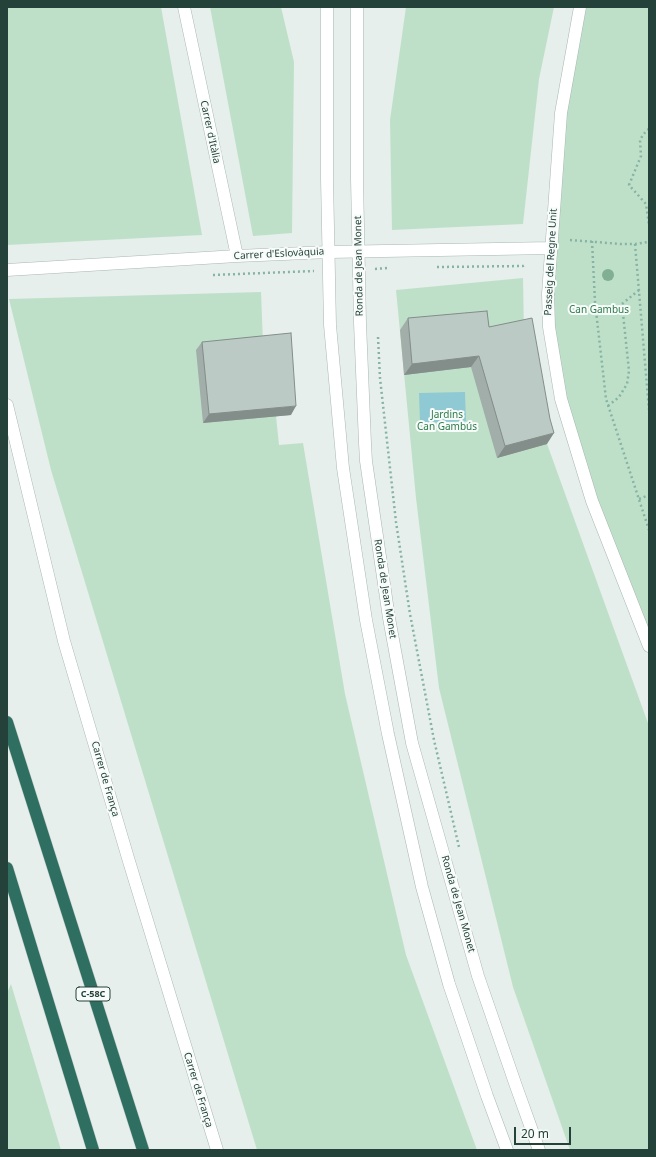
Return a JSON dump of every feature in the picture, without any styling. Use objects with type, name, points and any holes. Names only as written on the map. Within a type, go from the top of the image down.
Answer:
[{"type":"highway","name":"C-58C","points":[[7,722],[143,1150]]},
{"type":"highway","points":[[7,868],[93,1150]]},
{"type":"street","name":"Carrer d'Itàlia","points":[[184,7],[237,256]]},
{"type":"street","points":[[327,7],[327,180],[330,325],[343,468],[366,620],[384,713],[424,895],[449,984],[507,1150]]},
{"type":"street","name":"Ronda de Jean Monet","points":[[357,7],[357,179],[360,324],[366,461],[389,618],[412,743],[478,976],[539,1150]]},
{"type":"street","name":"Passeig del Regne Unit","points":[[580,7],[560,113],[548,294],[548,327],[561,399],[592,501],[649,646]]},
{"type":"street","name":"Carrer d'Eslovàquia","points":[[7,270],[329,252],[551,248]]},
{"type":"street","name":"Carrer de França","points":[[7,405],[64,641],[217,1150]]},
{"type":"path","points":[[649,130],[647,130],[640,140],[641,156],[629,185],[646,204],[649,225]]},
{"type":"path","points":[[570,240],[621,244],[649,242]]},
{"type":"path","points":[[592,241],[595,302],[606,399],[649,530]]},
{"type":"path","points":[[635,244],[649,410]]},
{"type":"path","points":[[374,251],[375,275]]},
{"type":"path","points":[[608,406],[619,397],[627,384],[628,371],[622,304],[639,290]]},
{"type":"path","points":[[378,332],[380,378],[396,522],[410,614],[434,740],[460,850]]},
{"type":"path","points":[[639,499],[649,494]]},
{"type":"green space","points":[[7,7],[161,7],[202,235],[7,245]]},
{"type":"green space","points":[[210,7],[281,7],[294,62],[292,233],[253,236]]},
{"type":"green space","points":[[406,7],[554,7],[539,79],[523,224],[392,230],[390,120]]},
{"type":"green space","name":"Can Gambus","points":[[580,7],[649,7],[649,646],[592,501],[549,327],[551,238]]},
{"type":"green space","points":[[523,278],[524,338],[542,430],[649,726],[649,1150],[570,1150],[513,987],[439,688],[416,498],[396,290]]},
{"type":"green space","points":[[261,292],[263,343],[203,423],[276,416],[279,445],[303,443],[345,694],[406,955],[477,1150],[257,1150],[51,470],[9,299]]},
{"type":"green space","points":[[11,984],[61,1150],[7,1150],[7,993]]},
{"type":"water","points":[[465,392],[466,421],[420,423],[419,393]]},
{"type":"building","name":"Jardins Can Gambús","points":[[487,311],[489,327],[532,318],[550,419],[554,433],[505,446],[479,356],[412,364],[408,318]]},
{"type":"building","points":[[291,333],[296,406],[209,414],[202,342]]}]
